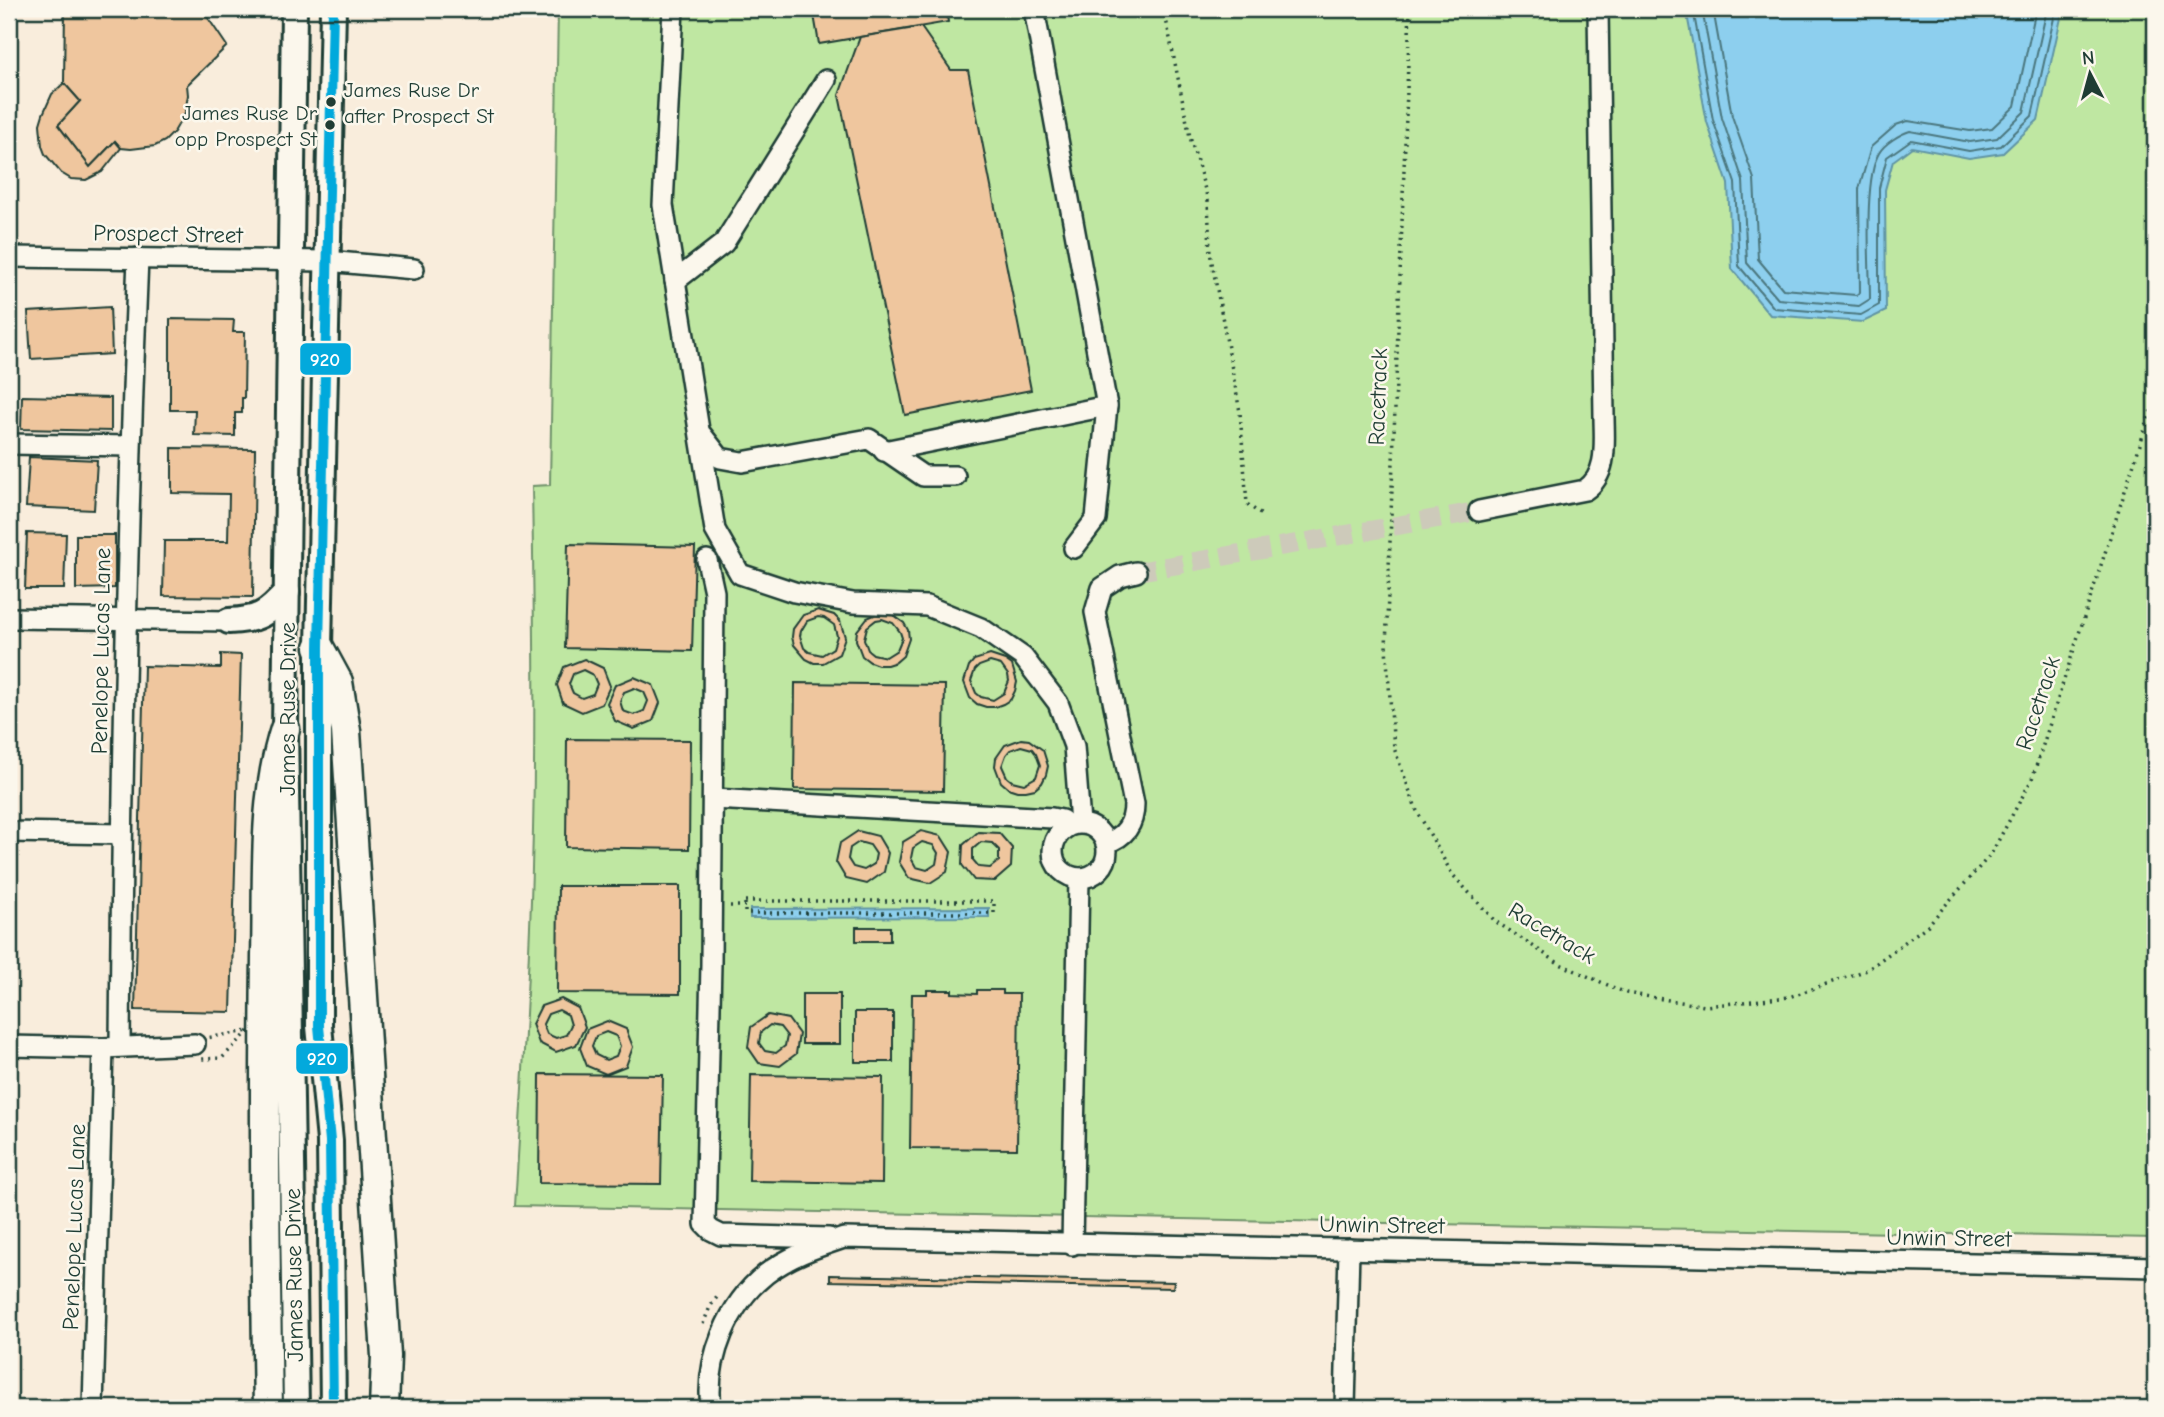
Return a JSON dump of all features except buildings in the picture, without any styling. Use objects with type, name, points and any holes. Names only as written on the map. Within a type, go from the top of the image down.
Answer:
[{"type":"highway","points":[[319,647],[338,682],[346,731],[386,1356],[384,1408]]},
{"type":"highway","points":[[268,1408],[264,1103],[268,852],[272,781],[276,756],[285,729]]},
{"type":"main road","name":"James Ruse Drive","points":[[294,9],[285,729],[296,1408]]},
{"type":"main road","name":"James Ruse Drive","points":[[333,9],[319,647],[319,1026],[330,1142],[333,1408]]},
{"type":"main road","points":[[229,621],[247,621],[259,617],[268,612],[287,592]]},
{"type":"street","points":[[673,9],[663,205],[715,530],[740,574],[793,592],[841,601],[927,606],[981,628],[1023,657],[1058,703],[1074,746],[1074,825]]},
{"type":"street","points":[[1034,9],[1107,406],[1096,519],[1074,548]]},
{"type":"street","points":[[1479,511],[1585,490],[1592,485],[1602,468],[1604,416],[1598,9]]},
{"type":"street","points":[[675,281],[724,243],[827,80]]},
{"type":"street","name":"Prospect Street","points":[[9,257],[327,261],[414,268]]},
{"type":"street","name":"Penelope Lucas Lane","points":[[93,1408],[122,834],[130,446],[138,257]]},
{"type":"street","points":[[884,450],[1107,406]]},
{"type":"street","points":[[701,434],[720,458],[742,462],[869,439],[923,476],[955,476]]},
{"type":"street","points":[[9,444],[130,446]]},
{"type":"street","points":[[708,561],[714,592],[705,1224],[721,1235],[844,1238]]},
{"type":"street","points":[[1106,843],[1114,841],[1126,832],[1132,823],[1134,804],[1095,612],[1102,588],[1120,576],[1136,572]]},
{"type":"street","points":[[9,618],[229,621]]},
{"type":"street","points":[[713,799],[1062,820],[1096,829],[1106,843],[1105,859],[1101,867],[1088,877],[1079,878],[1062,872],[1053,857],[1052,848],[1059,833],[1074,825]]},
{"type":"street","points":[[9,832],[122,834]]},
{"type":"street","points":[[1072,1245],[1079,878]]},
{"type":"street","points":[[9,1046],[112,1047],[195,1044]]},
{"type":"street","name":"Unwin Street","points":[[711,1408],[711,1380],[721,1338],[749,1291],[766,1274],[785,1262],[812,1248],[844,1238],[2155,1268]]},
{"type":"street","points":[[1345,1408],[1349,1249]]},
{"type":"path","points":[[1164,9],[1190,136],[1209,200],[1210,252],[1240,412],[1247,504],[1264,517]]},
{"type":"path","name":"Racetrack","points":[[1410,9],[1386,648],[1394,748],[1417,811],[1452,874],[1495,921],[1560,964],[1626,993],[1704,1006],[1789,997],[1867,970],[1928,925],[1991,854],[2032,779],[2155,398]]},
{"type":"path","points":[[745,901],[994,901],[994,912],[750,913],[745,913],[745,901]]},
{"type":"path","points":[[249,1031],[222,1058],[202,1059],[195,1044],[206,1038],[249,1031]]},
{"type":"green space","points":[[558,9],[2155,9],[2155,1238],[515,1206],[531,910],[534,677],[532,486],[550,485]]},
{"type":"water","points":[[1686,9],[2063,9],[2038,120],[2003,153],[1969,158],[1912,147],[1893,161],[1885,190],[1886,311],[1863,322],[1770,315],[1732,269],[1728,184],[1707,122]]},
{"type":"water","points":[[989,908],[989,917],[750,918],[750,909]]},
{"type":"tunnel","points":[[1136,572],[1479,511]]},
{"type":"transit line","name":"920","points":[[333,9],[319,647],[319,1026],[330,1141],[333,1408]]},
{"type":"place","name":"James Ruse Dr after Prospect St","points":[[331,102]]},
{"type":"place","name":"James Ruse Dr opp Prospect St","points":[[330,125]]}]
